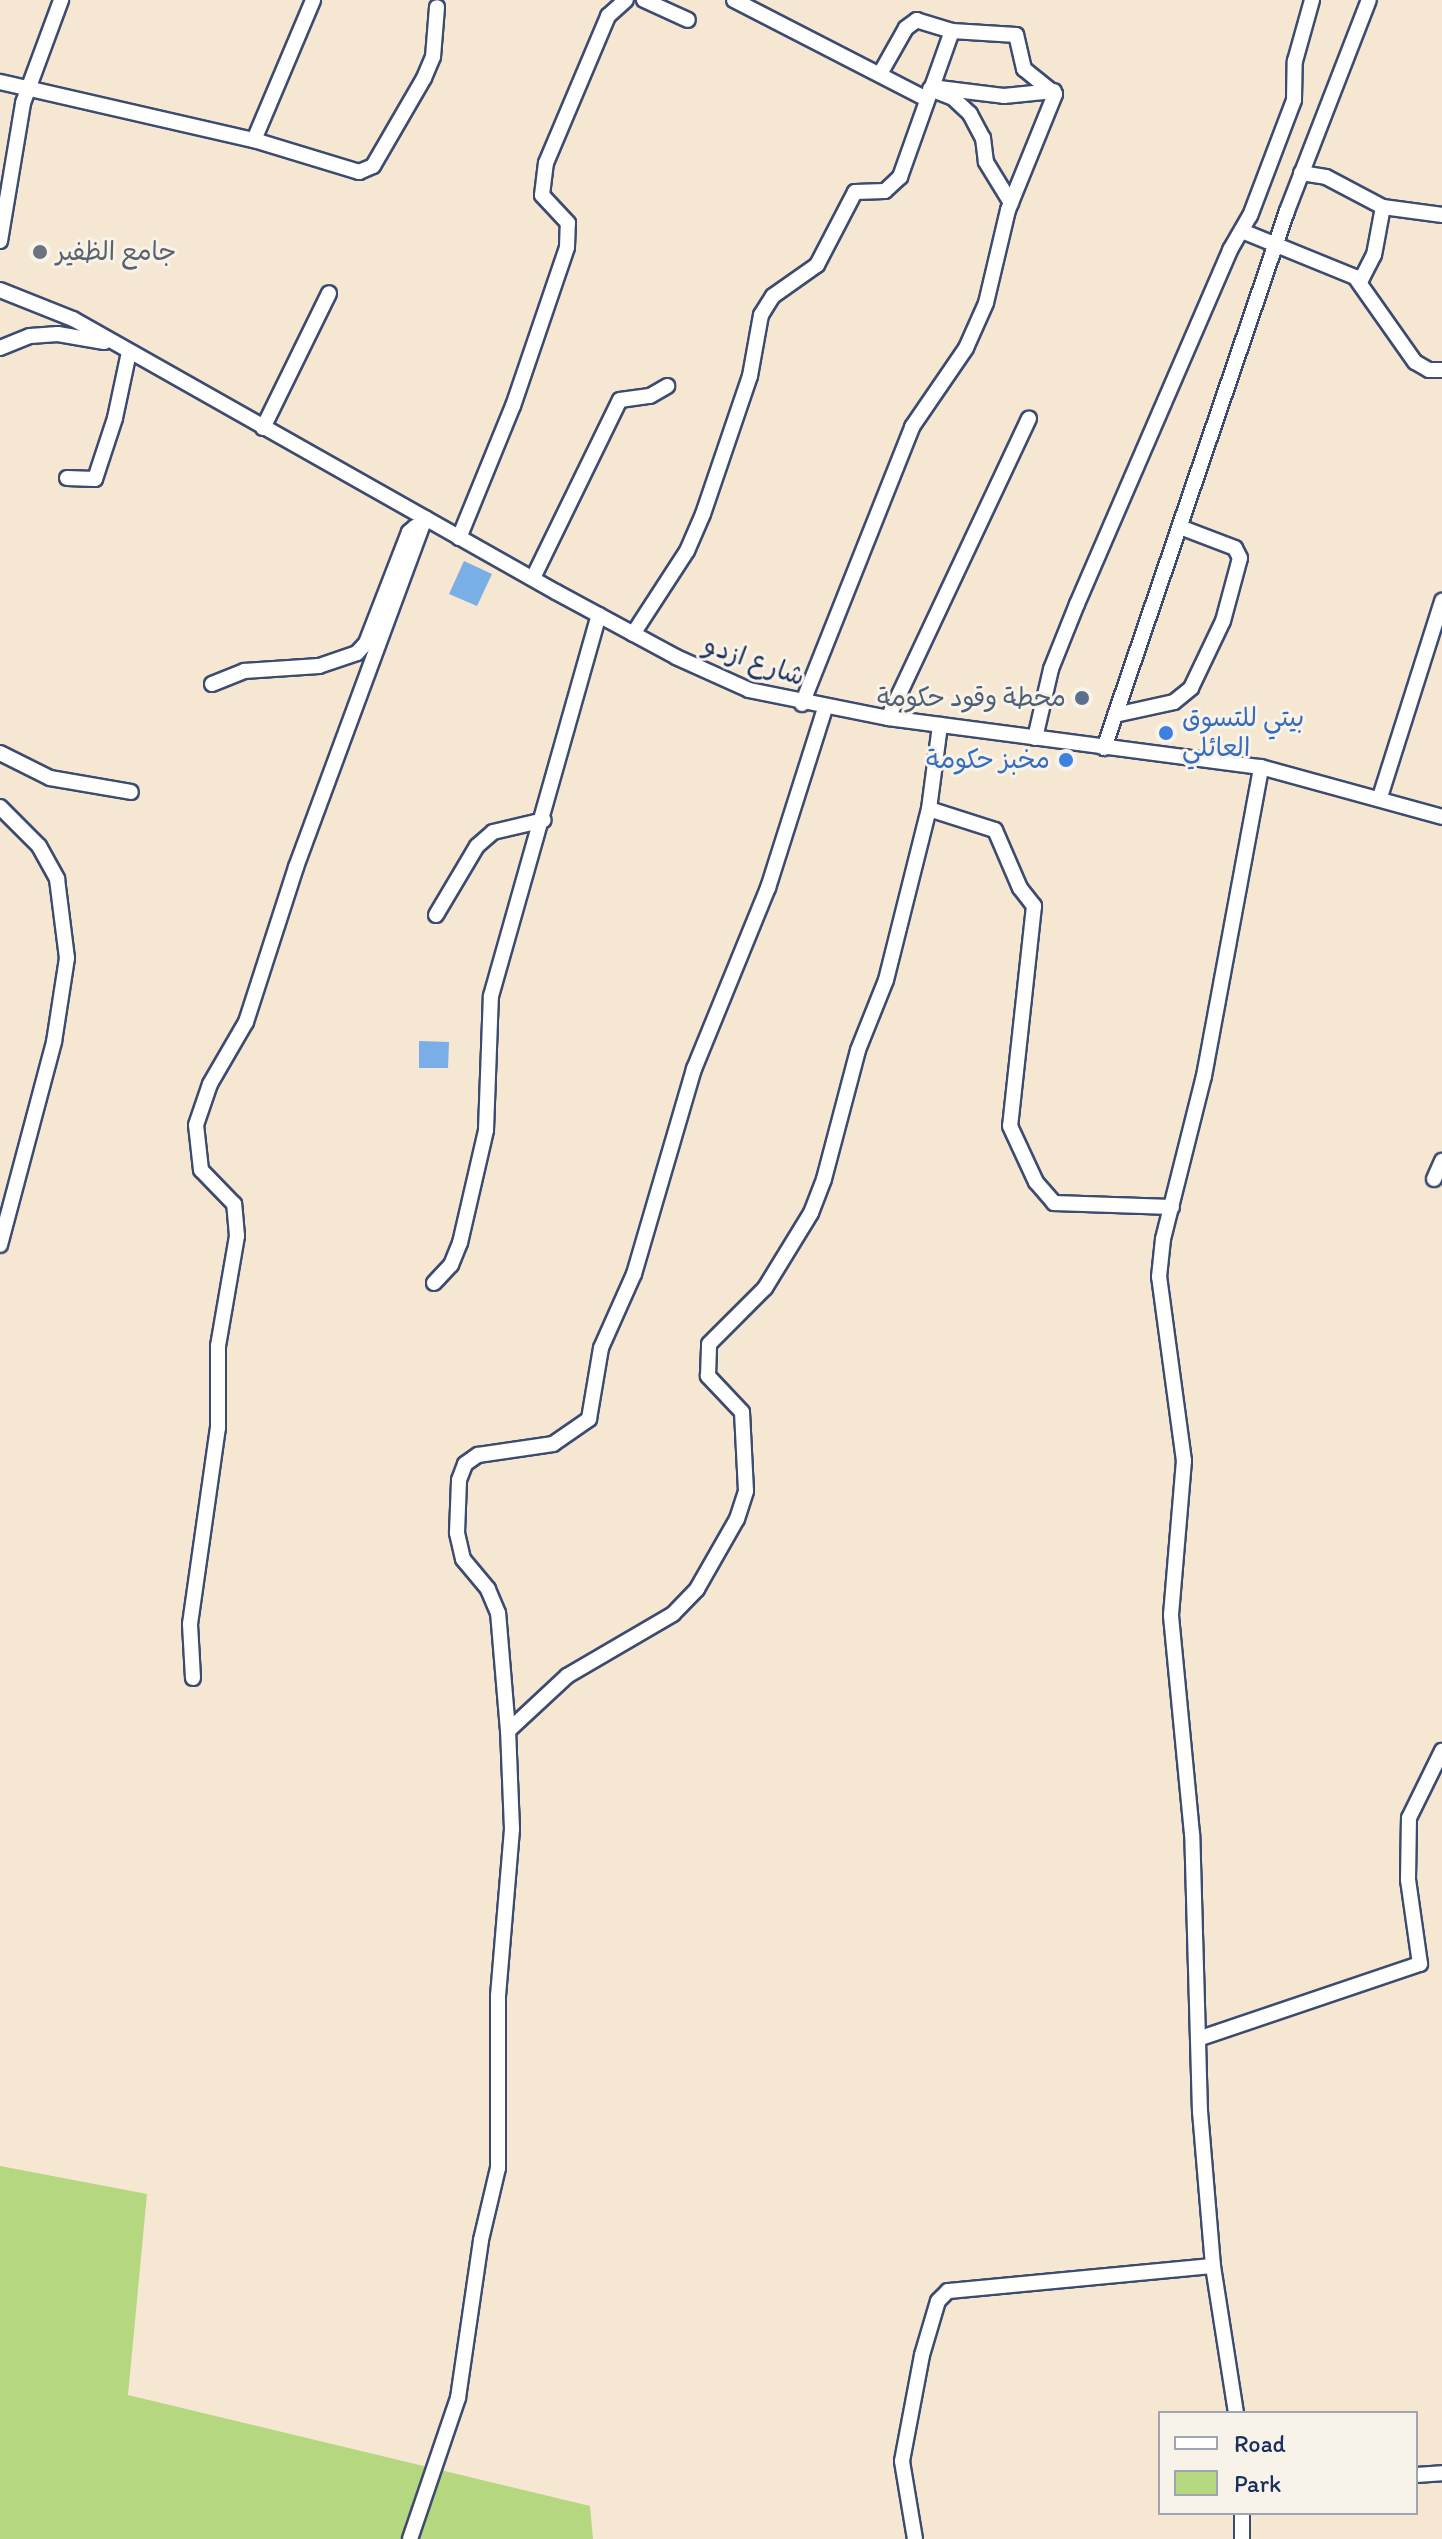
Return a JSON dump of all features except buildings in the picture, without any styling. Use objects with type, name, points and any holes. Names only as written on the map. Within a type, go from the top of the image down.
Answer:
[{"type":"street","points":[[0,241],[29,88],[61,0]]},
{"type":"street","points":[[254,140],[313,0]]},
{"type":"street","points":[[459,538],[513,406],[567,247],[568,223],[542,195],[546,163],[608,16],[626,0]]},
{"type":"street","points":[[644,0],[688,20]]},
{"type":"street","points":[[734,0],[880,74],[928,94],[953,98],[970,114],[983,138],[986,162],[1011,203]]},
{"type":"street","points":[[1035,738],[1051,669],[1077,604],[1242,231],[1294,100],[1295,61],[1312,0]]},
{"type":"street","points":[[1104,748],[1275,245],[1369,0]]},
{"type":"street","points":[[0,82],[254,140],[367,171],[429,68],[437,7]]},
{"type":"street","points":[[880,74],[911,22],[952,31],[1016,35],[1024,69],[1054,91]]},
{"type":"street","points":[[633,634],[687,551],[703,514],[750,376],[761,315],[773,296],[817,265],[855,192],[875,194],[894,185],[952,31]]},
{"type":"street","points":[[928,94],[1004,96],[1054,91]]},
{"type":"street","points":[[802,704],[912,427],[966,348],[986,303],[1011,203],[1054,91]]},
{"type":"street","points":[[1301,173],[1326,177],[1383,207],[1442,215]]},
{"type":"street","points":[[1360,282],[1374,255],[1383,207]]},
{"type":"street","points":[[1242,231],[1360,282],[1415,362],[1429,370],[1442,370]]},
{"type":"street","name":"شارع ازدو","points":[[0,290],[47,306],[263,428],[423,524],[459,538],[633,634],[729,682],[825,708],[1261,767],[1380,797],[1442,817]]},
{"type":"street","points":[[263,428],[329,293]]},
{"type":"street","points":[[0,348],[30,336],[58,334],[124,349],[95,479],[67,478]]},
{"type":"street","points":[[533,578],[620,400],[650,396],[667,386]]},
{"type":"street","points":[[888,718],[1029,419]]},
{"type":"street","points":[[212,684],[244,671],[319,666],[357,653],[371,632],[409,532],[423,524]]},
{"type":"street","points":[[193,1678],[190,1624],[218,1428],[218,1346],[237,1236],[234,1204],[201,1170],[196,1125],[210,1084],[246,1022],[296,867],[423,524]]},
{"type":"street","points":[[1115,715],[1174,702],[1191,688],[1223,621],[1240,558],[1235,548],[1180,527]]},
{"type":"street","points":[[1380,797],[1442,601]]},
{"type":"street","points":[[434,1283],[451,1265],[460,1243],[486,1130],[491,996],[544,820],[599,615]]},
{"type":"street","points":[[410,2539],[458,2398],[481,2240],[498,2168],[498,1996],[512,1829],[508,1731],[498,1613],[488,1589],[463,1559],[457,1533],[459,1480],[465,1464],[478,1455],[553,1444],[589,1419],[601,1348],[634,1274],[694,1069],[768,888],[825,708]]},
{"type":"street","points":[[508,1731],[567,1676],[673,1614],[697,1589],[737,1519],[746,1491],[742,1412],[708,1376],[709,1344],[765,1288],[811,1213],[858,1050],[886,980],[929,809],[940,725]]},
{"type":"street","points":[[0,753],[50,778],[131,792]]},
{"type":"street","points":[[1236,2411],[1213,2266],[1200,2112],[1201,2038],[1192,1834],[1171,1615],[1184,1461],[1159,1277],[1172,1207],[1201,1091],[1261,767]]},
{"type":"street","points":[[0,807],[39,846],[57,879],[67,958],[54,1042],[0,1245]]},
{"type":"street","points":[[929,809],[995,830],[1020,888],[1034,906],[1010,1126],[1036,1182],[1054,1203],[1172,1207]]},
{"type":"street","points":[[436,915],[485,839],[514,824],[544,820]]},
{"type":"street","points":[[1434,1179],[1442,1161]]},
{"type":"street","points":[[1201,2038],[1420,1964],[1407,1834],[1414,1804],[1442,1751]]},
{"type":"street","points":[[915,2539],[902,2461],[922,2355],[938,2301],[948,2291],[1213,2266]]},
{"type":"street","points":[[1418,2475],[1442,2473]]},
{"type":"street","points":[[1242,2515],[1242,2539]]},
{"type":"green space","points":[[0,2166],[147,2194],[128,2395],[590,2506],[593,2539],[0,2539]]},
{"type":"water","points":[[464,561],[492,574],[477,606],[449,594]]},
{"type":"water","points":[[419,1041],[449,1042],[448,1068],[419,1068]]},
{"type":"place","name":"جامع الظفير","points":[[40,252]]},
{"type":"place","name":"محطة وقود حكومة","points":[[1082,698]]},
{"type":"place","name":"بيتي للتسوق العائلي","points":[[1166,733]]},
{"type":"place","name":"مخبز حكومة","points":[[1066,760]]}]
